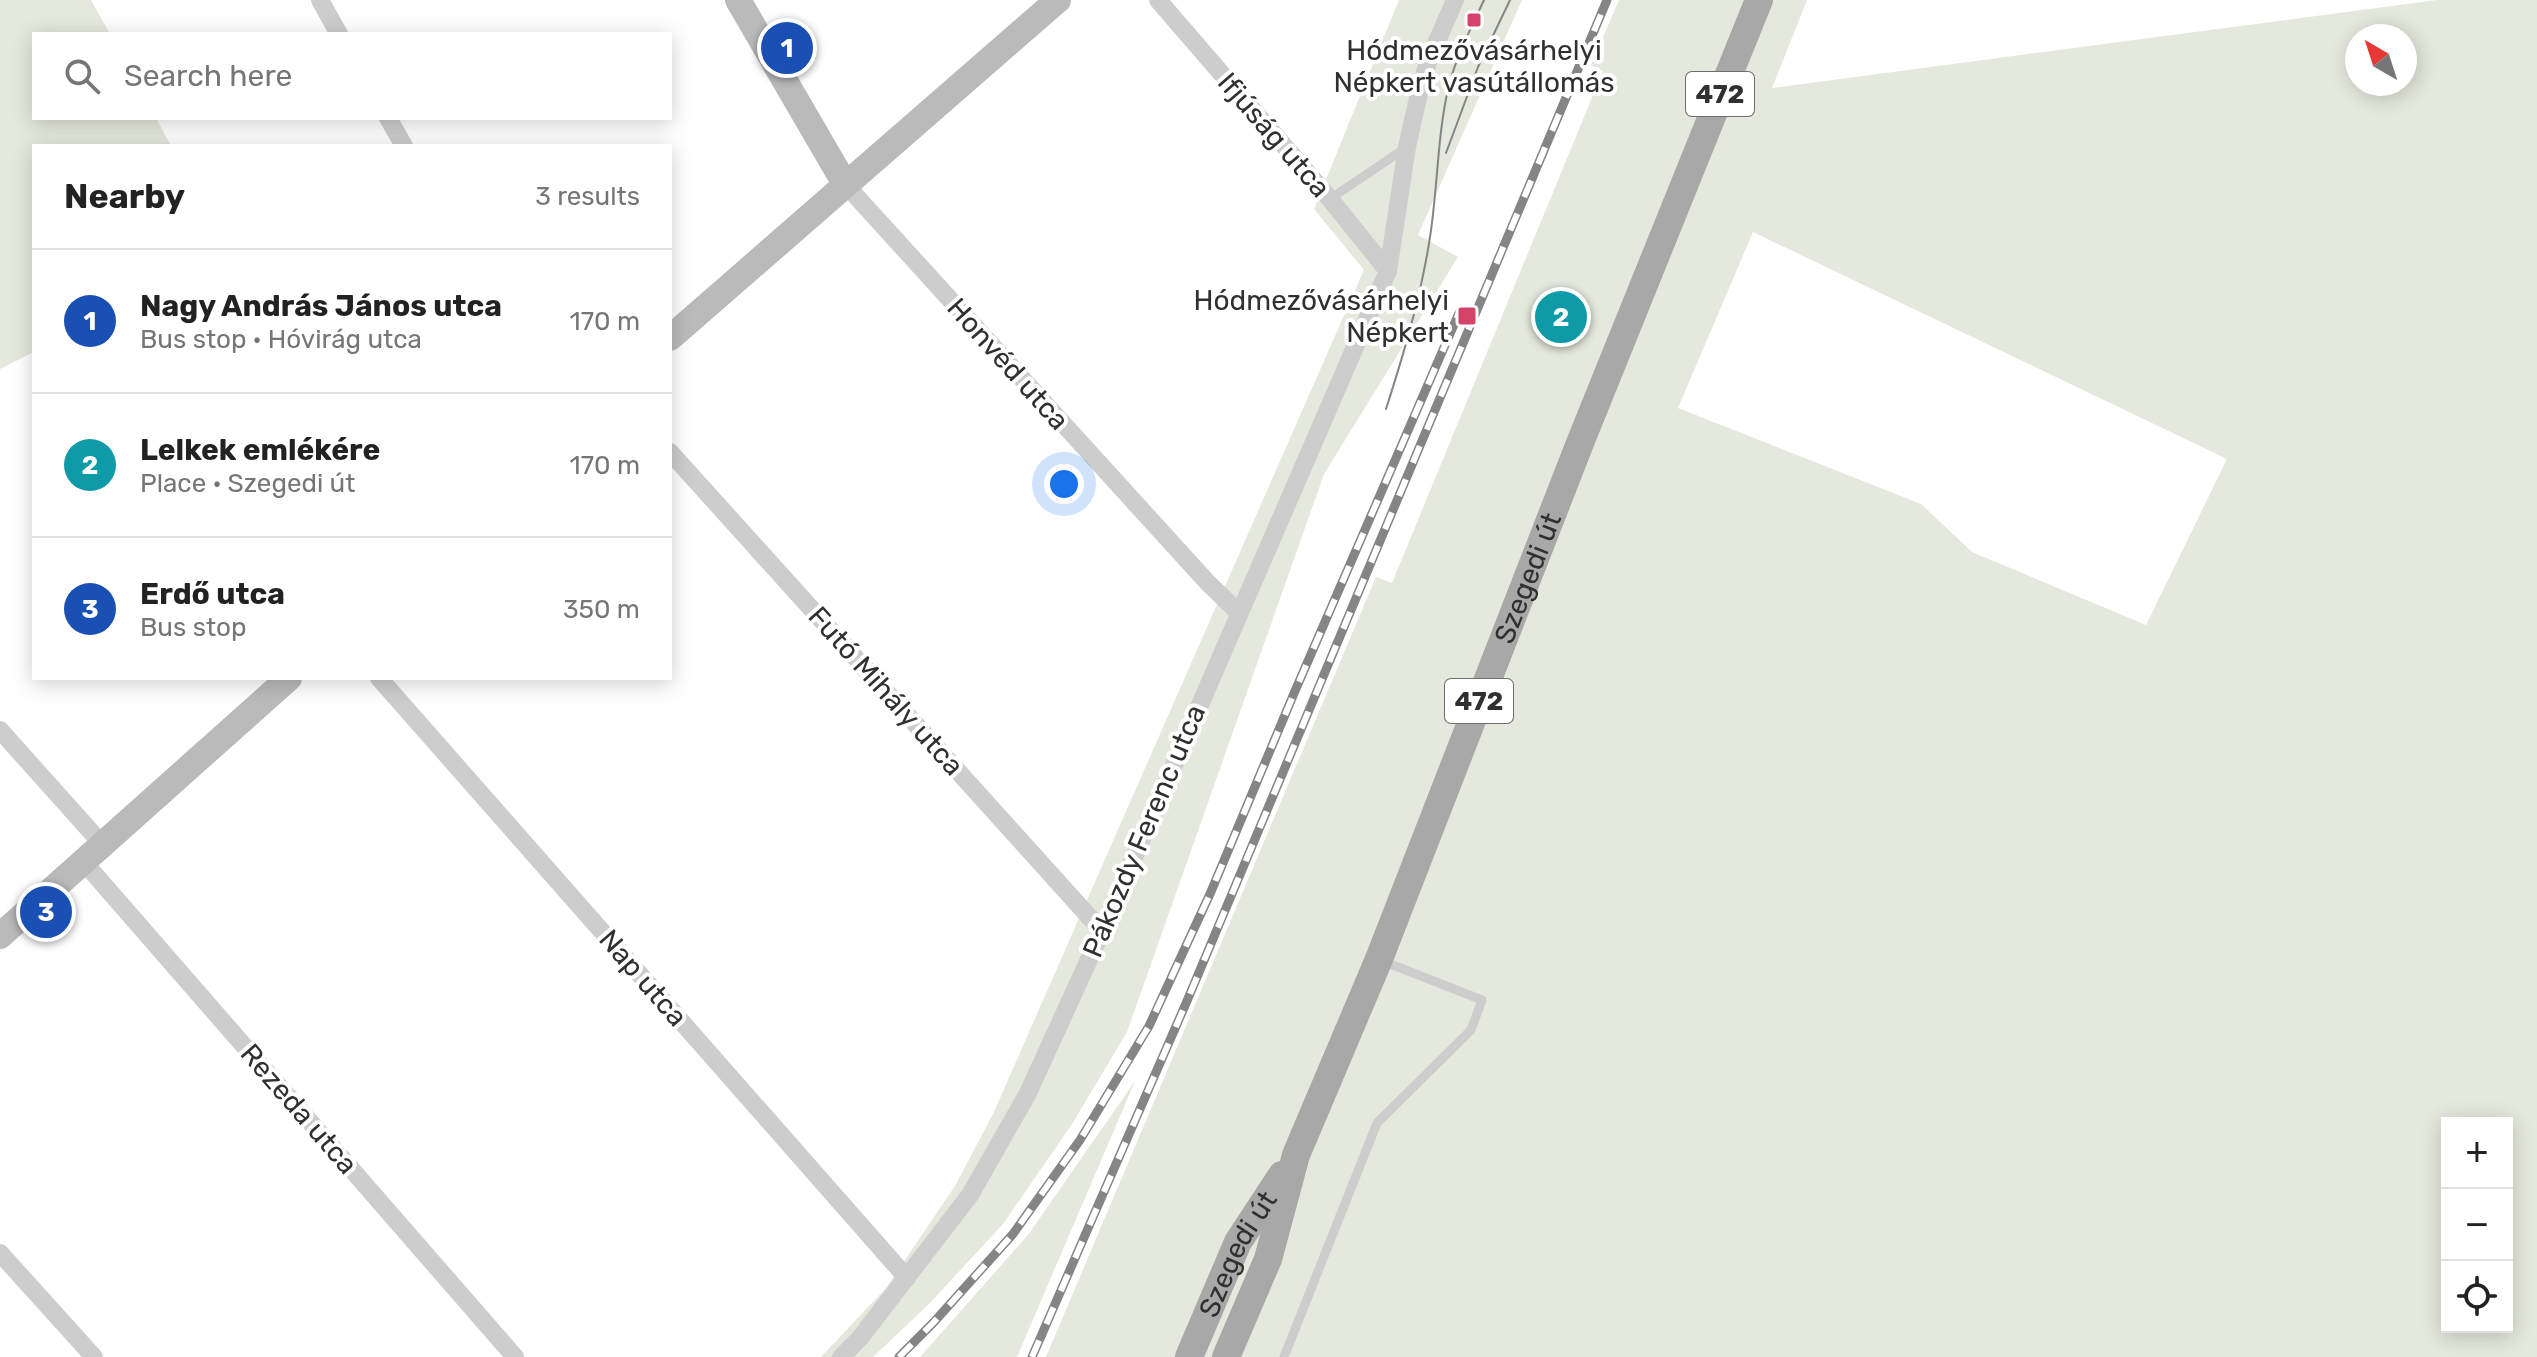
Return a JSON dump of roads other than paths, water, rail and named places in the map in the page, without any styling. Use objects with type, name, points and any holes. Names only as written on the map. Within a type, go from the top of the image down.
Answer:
[{"type":"main road","name":"Szegedi út","points":[[1226,1357],[1268,1259],[1296,1155],[1379,959],[1580,443],[1759,0]]},
{"type":"main road","name":"Szegedi út","points":[[1189,1357],[1238,1242],[1296,1155]]},
{"type":"street","points":[[320,0],[338,32]]},
{"type":"street","points":[[738,0],[845,184]]},
{"type":"street","points":[[672,336],[1058,0]]},
{"type":"street","name":"Ifjúság utca","points":[[1158,0],[1388,271]]},
{"type":"street","name":"Pákozdy Ferenc utca","points":[[841,1357],[860,1338],[970,1195],[1028,1093],[1102,931],[1388,271],[1407,147],[1428,62],[1455,0]]},
{"type":"street","points":[[389,120],[403,144]]},
{"type":"street","name":"Honvéd utca","points":[[845,184],[1208,583],[1238,612]]},
{"type":"street","name":"Futó Mihály utca","points":[[672,454],[1102,931]]},
{"type":"street","points":[[0,936],[287,680]]},
{"type":"street","name":"Nap utca","points":[[381,680],[907,1278]]},
{"type":"street","name":"Rezeda utca","points":[[0,730],[93,853],[515,1357]]},
{"type":"street","points":[[0,1253],[94,1357]]},
{"type":"lane","points":[[1330,199],[1407,147]]},
{"type":"lane","points":[[1284,1357],[1377,1123],[1471,1030],[1482,1000],[1379,959]]},
{"type":"tram line","points":[[1386,409],[1426,259],[1449,85],[1484,0]]},
{"type":"tram line","points":[[1446,153],[1478,67],[1510,0]]},
{"type":"railway","points":[[1032,1357],[1187,1001],[1607,0]]},
{"type":"railway","points":[[899,1357],[1013,1234],[1080,1140],[1149,1026],[1210,894],[1459,313]]},
{"type":"place","name":"Hódmezővásárhelyi Népkert vasútállomás","points":[[1474,20]]},
{"type":"place","name":"Nagy András János utca","points":[[787,48]]},
{"type":"place","name":"Hódmezővásárhelyi Népkert","points":[[1467,316]]},
{"type":"place","name":"Lelkek emlékére","points":[[1561,317]]},
{"type":"place","name":"Erdő utca","points":[[46,912]]}]
